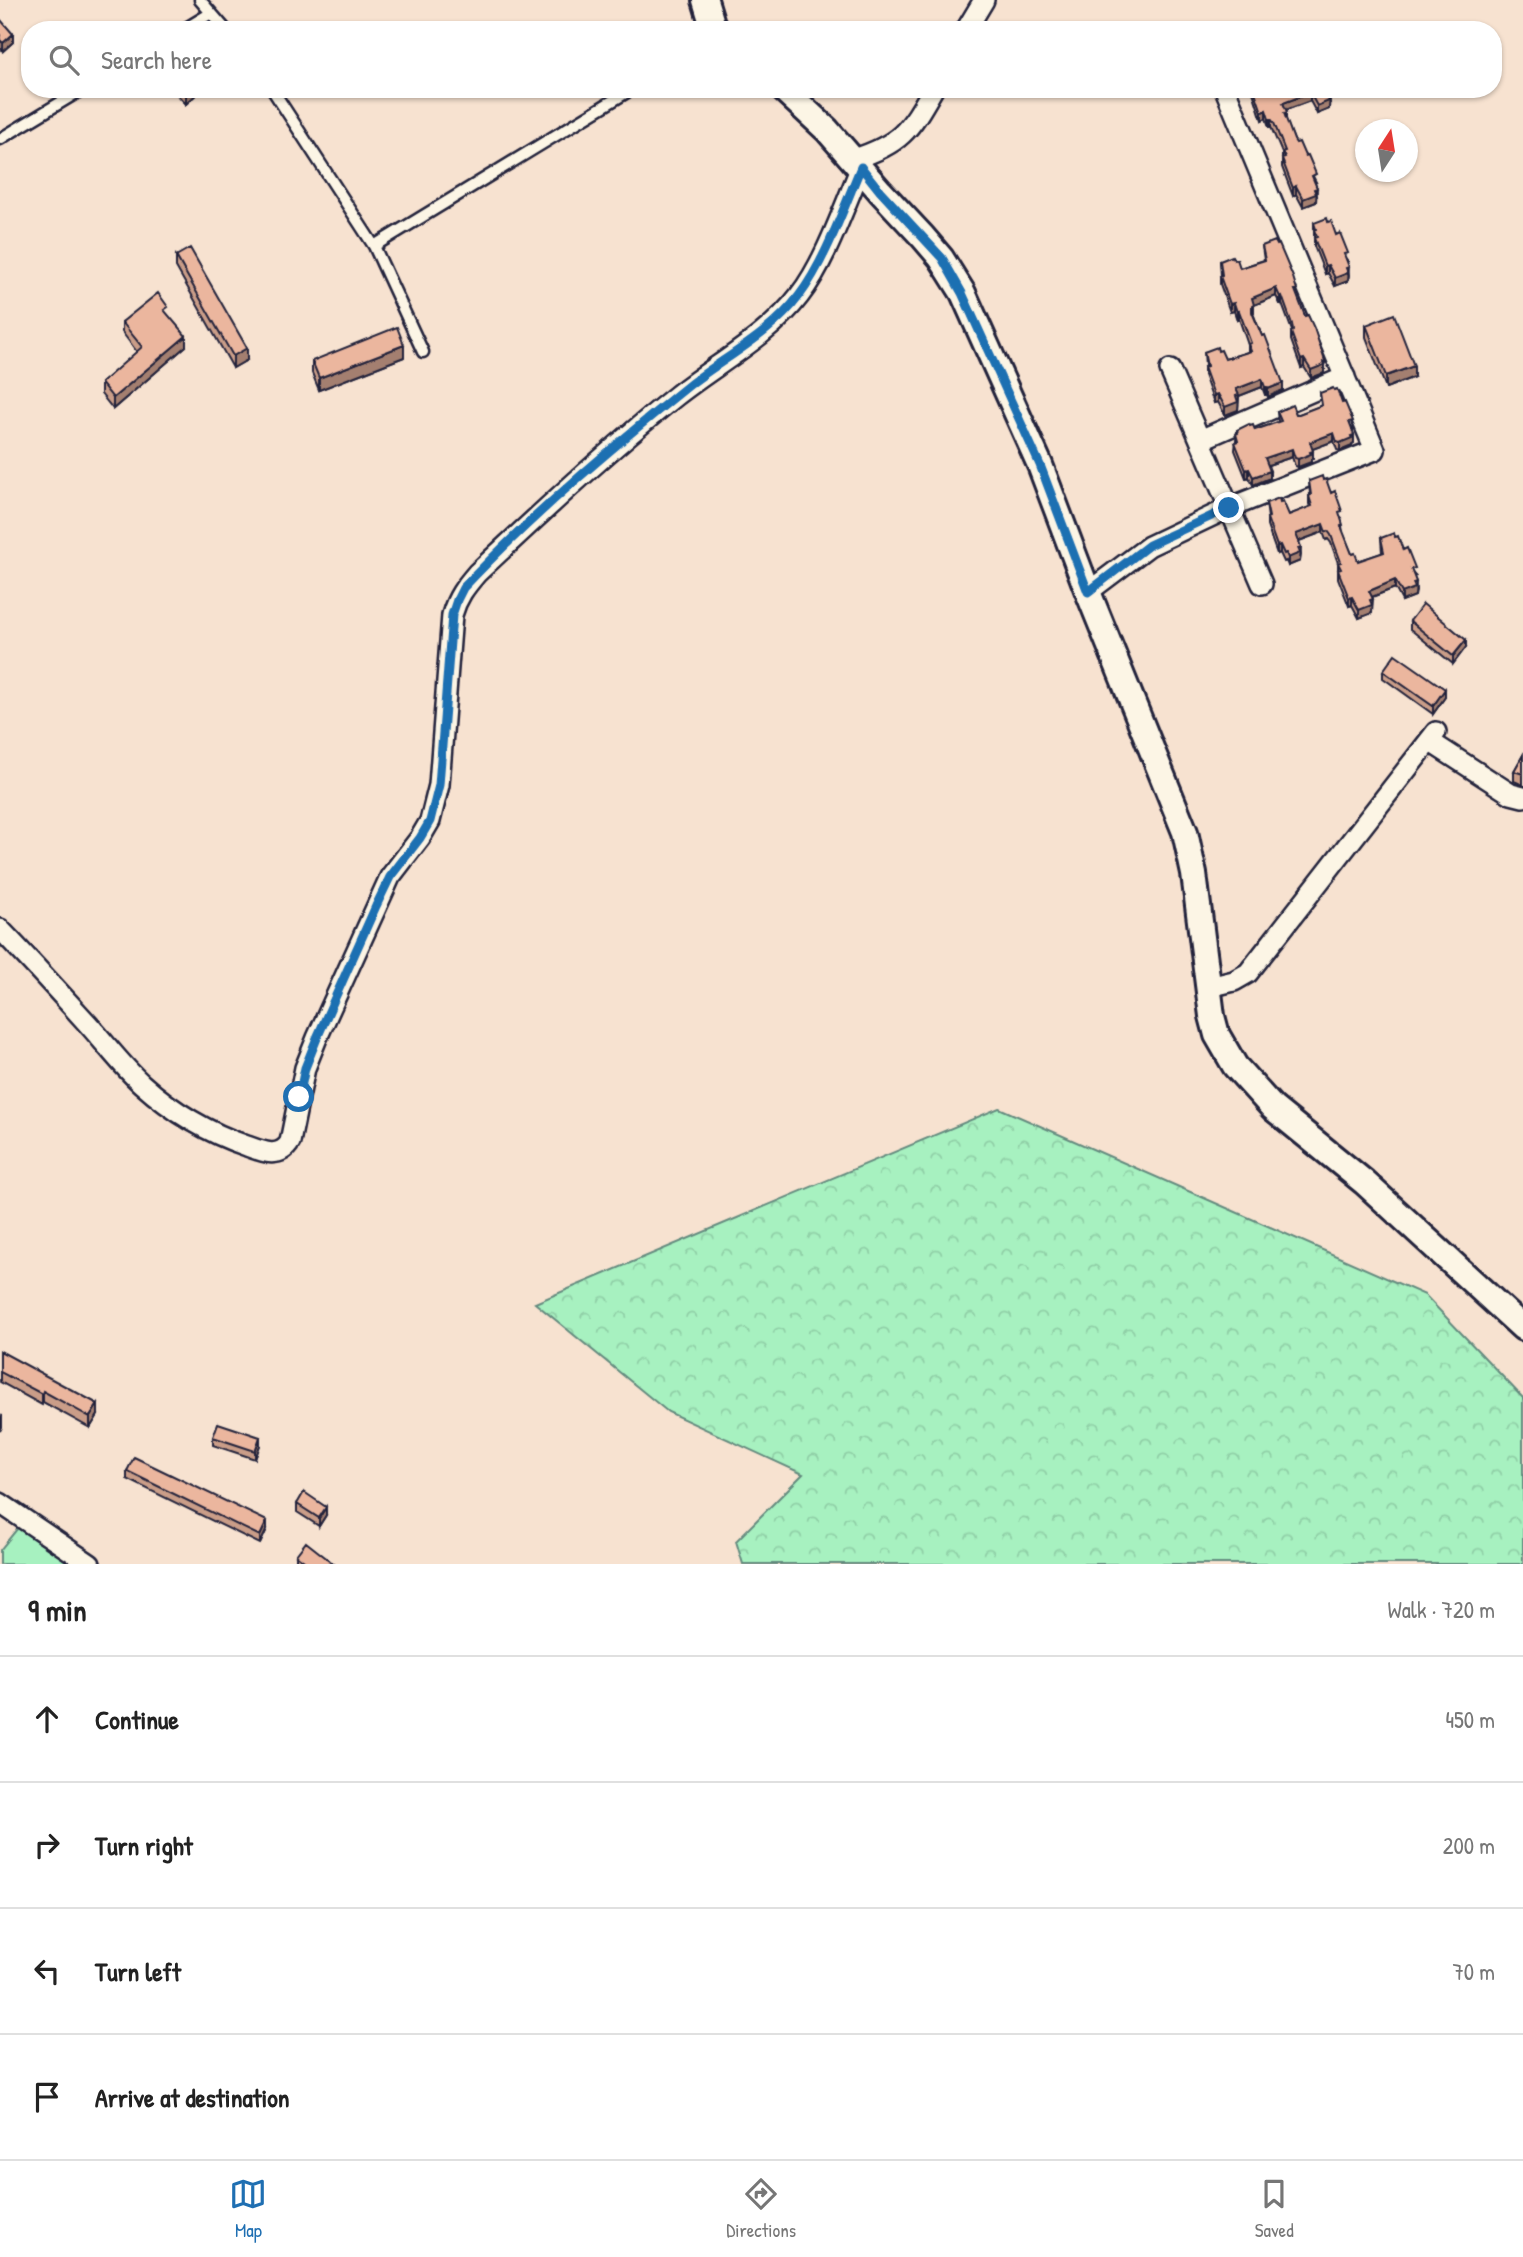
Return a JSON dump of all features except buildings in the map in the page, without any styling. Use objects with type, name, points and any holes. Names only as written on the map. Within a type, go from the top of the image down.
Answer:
[{"type":"street","points":[[705,0],[711,21]]},
{"type":"street","points":[[971,21],[984,0]]},
{"type":"street","points":[[793,98],[827,130],[942,258],[962,293],[1040,465],[1185,832],[1194,874],[1212,1016],[1217,1035],[1235,1066],[1273,1108],[1364,1182],[1523,1328]]},
{"type":"street","points":[[0,929],[123,1065],[162,1100],[211,1132],[264,1152],[276,1153],[285,1150],[290,1142],[305,1068],[317,1038],[390,877],[420,838],[435,808],[452,615],[463,588],[624,438],[696,379],[783,315],[800,295],[826,248],[857,163],[901,137],[928,98]]},
{"type":"street","points":[[1088,592],[1149,545],[1229,508],[1375,450],[1229,98]]},
{"type":"street","points":[[1170,370],[1262,584]]},
{"type":"street","points":[[1200,440],[1345,377]]},
{"type":"street","points":[[1209,987],[1234,981],[1248,974],[1432,736],[1511,794],[1523,797]]},
{"type":"street","points":[[0,1503],[90,1564]]},
{"type":"lane","points":[[200,0],[218,21]]},
{"type":"lane","points":[[198,21],[211,13]]},
{"type":"lane","points":[[0,139],[68,98]]},
{"type":"lane","points":[[278,98],[374,246],[423,352]]},
{"type":"lane","points":[[374,246],[617,98]]},
{"type":"green space","points":[[999,1108],[1425,1295],[1523,1398],[1523,1564],[743,1564],[736,1541],[803,1474],[668,1412],[535,1303]]},
{"type":"green space","points":[[21,1524],[71,1564],[0,1564],[0,1550]]},
{"type":"route","points":[[299,1097],[305,1068],[317,1038],[376,906],[390,877],[420,838],[435,808],[452,615],[463,588],[624,438],[696,379],[783,315],[800,295],[826,248],[861,167],[942,258],[975,317],[1040,465],[1088,592],[1149,545],[1229,508]]}]
